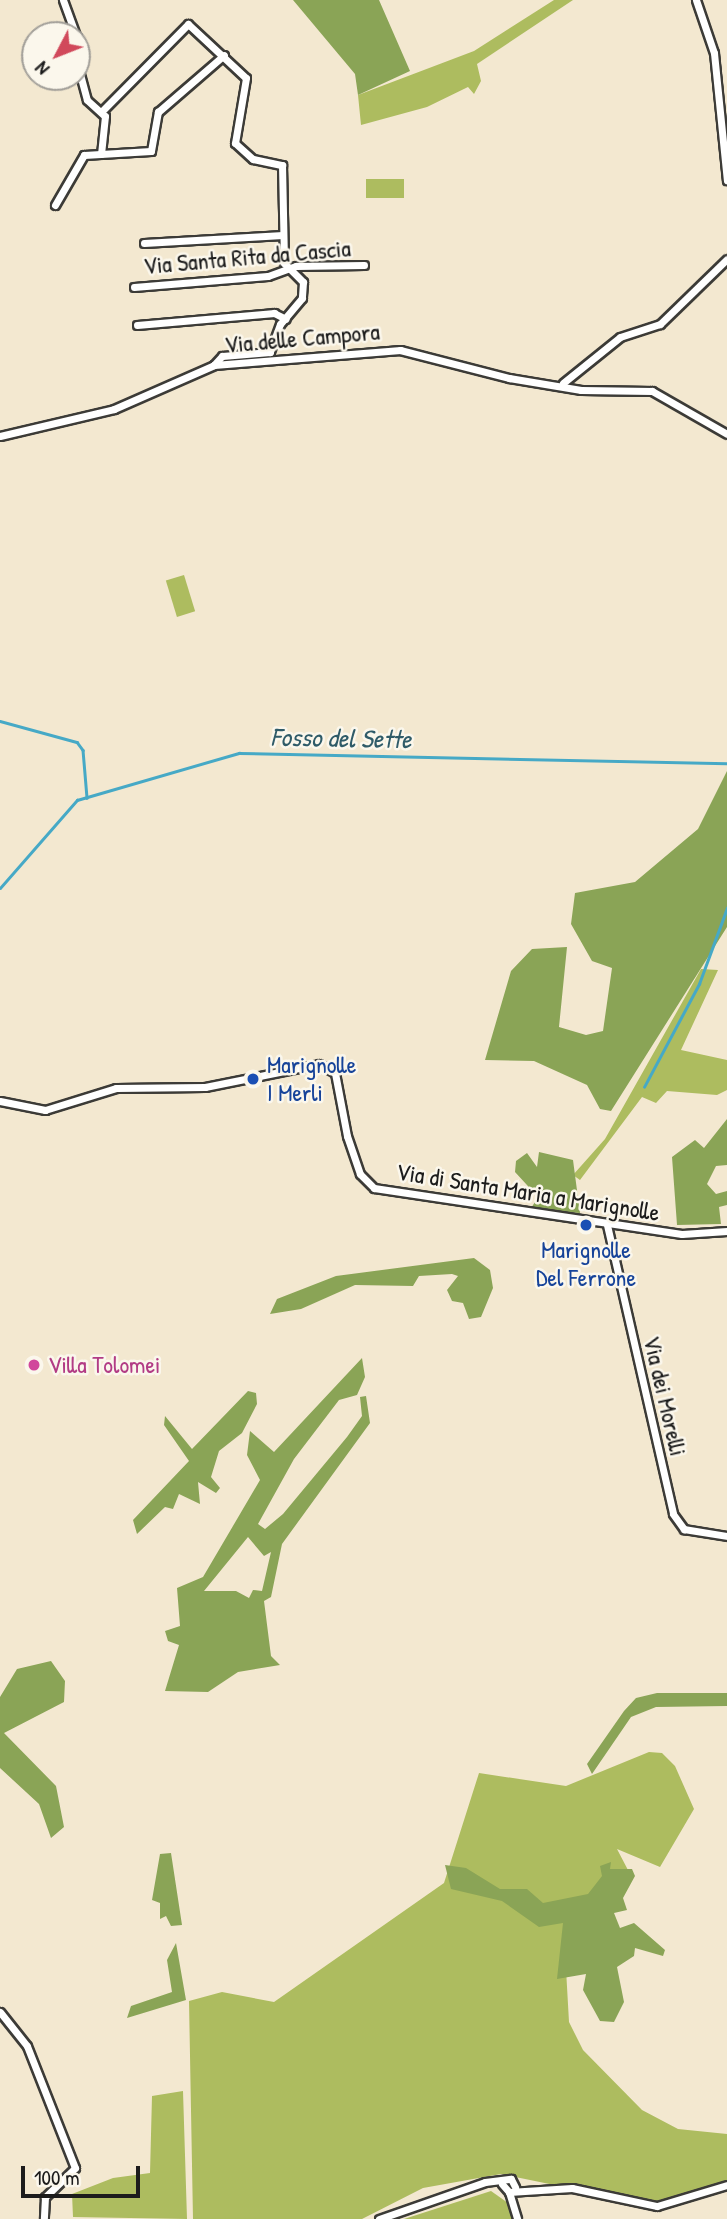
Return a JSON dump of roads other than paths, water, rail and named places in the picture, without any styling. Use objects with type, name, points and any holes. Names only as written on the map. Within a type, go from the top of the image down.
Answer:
[{"type":"street","points":[[63,0],[71,21]]},
{"type":"street","points":[[696,0],[714,53],[727,180]]},
{"type":"street","points":[[101,154],[103,110],[188,24],[224,55],[249,87],[236,121],[240,152],[282,165],[283,235],[287,271],[300,279],[303,291],[270,352],[222,356],[214,365]]},
{"type":"street","points":[[55,205],[84,155],[150,151],[158,112],[224,55]]},
{"type":"street","points":[[85,91],[87,100],[103,110]]},
{"type":"street","points":[[144,243],[283,235]]},
{"type":"street","points":[[563,383],[620,337],[660,324],[727,260]]},
{"type":"street","name":"Via Santa Rita da Cascia","points":[[134,287],[363,265]]},
{"type":"street","points":[[137,326],[274,313],[286,319]]},
{"type":"street","name":"Via delle Campora","points":[[0,436],[114,408],[214,365],[400,350],[497,376],[563,383],[581,390],[652,391],[727,434]]},
{"type":"street","name":"Via di Santa Maria a Marignolle","points":[[0,1101],[45,1110],[116,1088],[205,1087],[297,1066],[331,1066],[360,1174],[374,1188],[607,1225],[682,1234],[727,1231]]},
{"type":"street","name":"Via dei Morelli","points":[[607,1225],[673,1514],[684,1529],[727,1536]]},
{"type":"street","points":[[0,2012],[27,2046],[75,2168],[45,2196],[44,2219]]},
{"type":"street","points":[[379,2219],[485,2182],[502,2184],[511,2179],[517,2219]]},
{"type":"street","points":[[512,2189],[572,2188],[657,2206],[727,2185]]},
{"type":"waterway","points":[[0,721],[77,742],[83,750],[87,798]]},
{"type":"waterway","name":"Fosso del Sette","points":[[0,888],[77,800],[239,753],[727,763]]},
{"type":"waterway","points":[[644,1087],[699,984],[727,908]]},
{"type":"place","name":"Marignolle I Merli","points":[[253,1079]]},
{"type":"place","name":"Marignolle Del Ferrone","points":[[586,1225]]},
{"type":"place","name":"Villa Tolomei","points":[[34,1365]]}]
